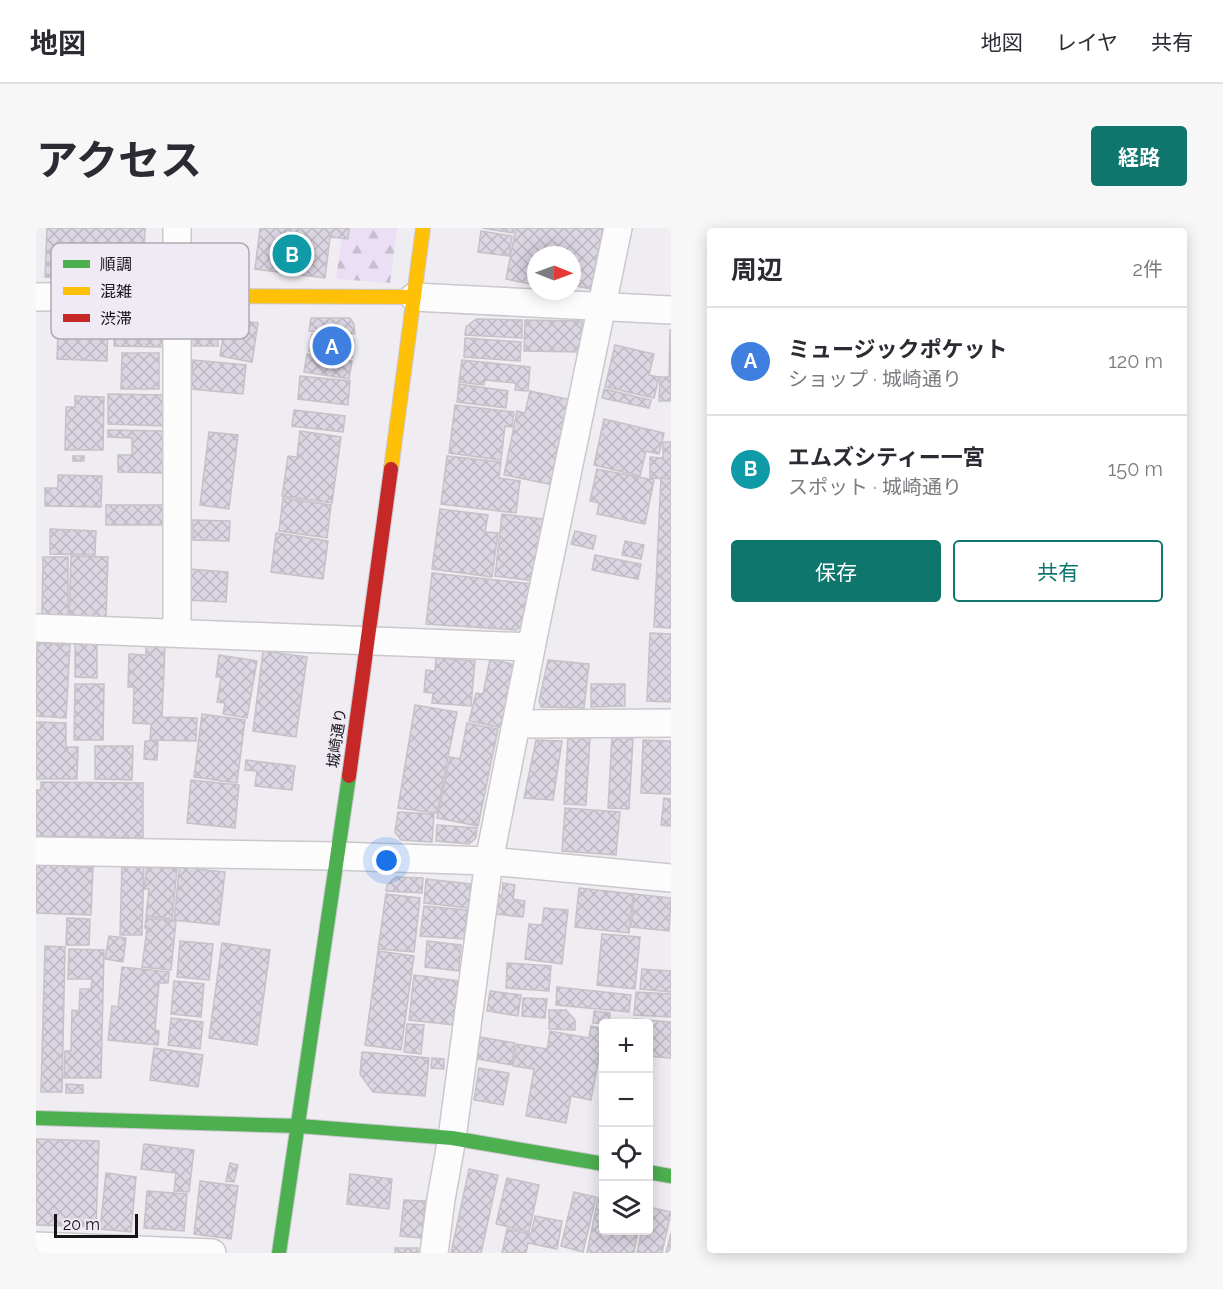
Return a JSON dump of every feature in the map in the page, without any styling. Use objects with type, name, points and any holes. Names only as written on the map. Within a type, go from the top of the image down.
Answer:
[{"type":"street","points":[[177,228],[177,243]]},
{"type":"street","name":"城崎通り","points":[[279,1253],[368,642],[423,228]]},
{"type":"street","points":[[434,1253],[452,1138],[489,861],[600,307],[618,228]]},
{"type":"street","points":[[249,296],[414,297],[671,310]]},
{"type":"street","points":[[36,297],[51,297]]},
{"type":"street","points":[[176,339],[177,632]]},
{"type":"street","points":[[36,628],[177,632],[368,642],[531,646]]},
{"type":"street","points":[[517,724],[671,723]]},
{"type":"street","points":[[36,851],[489,861],[671,878]]},
{"type":"street","points":[[36,1118],[299,1126],[452,1138],[599,1163]]},
{"type":"street","points":[[653,1173],[671,1176]]},
{"type":"street","points":[[36,1246],[212,1253]]},
{"type":"green space","points":[[343,228],[397,228],[390,283],[336,279]]},
{"type":"building","points":[[47,228],[145,228],[144,243],[51,243],[51,277],[45,277]]},
{"type":"building","points":[[260,228],[349,228],[348,239],[330,237],[325,278],[255,269]]},
{"type":"building","points":[[482,228],[514,228],[513,233]]},
{"type":"building","points":[[516,228],[603,228],[591,289],[581,287],[581,246],[527,246],[527,283],[506,279]]},
{"type":"building","points":[[481,231],[512,236],[509,256],[478,252]]},
{"type":"building","points":[[311,318],[350,318],[354,324],[355,334],[309,331]]},
{"type":"building","points":[[476,319],[522,320],[522,338],[465,335],[466,327]]},
{"type":"building","points":[[525,320],[582,321],[581,352],[524,351]]},
{"type":"building","points":[[249,322],[258,323],[252,362],[220,356],[223,339],[249,339]]},
{"type":"building","points":[[670,329],[671,401],[659,401],[660,377],[669,377]]},
{"type":"building","points":[[312,334],[354,340],[352,358],[309,351]]},
{"type":"building","points":[[465,338],[521,342],[520,361],[464,357]]},
{"type":"building","points":[[58,339],[108,339],[107,361],[57,359]]},
{"type":"building","points":[[114,339],[165,339],[165,347],[114,346]]},
{"type":"building","points":[[188,339],[218,339],[218,346],[188,346]]},
{"type":"building","points":[[615,345],[654,354],[649,375],[659,377],[654,398],[605,387]]},
{"type":"building","points":[[122,353],[159,353],[159,389],[121,389]]},
{"type":"building","points":[[307,354],[352,361],[349,379],[304,372]]},
{"type":"building","points":[[193,360],[246,365],[243,394],[191,389]]},
{"type":"building","points":[[462,360],[530,367],[528,391],[515,390],[516,383],[485,380],[484,385],[459,382]]},
{"type":"building","points":[[300,376],[350,381],[348,405],[298,399]]},
{"type":"building","points":[[459,384],[508,391],[506,408],[457,402]]},
{"type":"building","points":[[604,389],[651,400],[649,408],[602,398]]},
{"type":"building","points":[[530,391],[572,400],[554,485],[504,475],[517,411],[525,413]]},
{"type":"building","points":[[108,394],[166,395],[166,426],[108,424]]},
{"type":"building","points":[[75,396],[104,397],[103,450],[65,450],[66,407],[75,407]]},
{"type":"building","points":[[455,405],[514,412],[512,427],[505,426],[501,460],[449,453]]},
{"type":"building","points":[[294,410],[345,416],[343,432],[292,426]]},
{"type":"building","points":[[604,419],[664,433],[659,454],[646,451],[640,476],[594,465]]},
{"type":"building","points":[[108,430],[166,431],[166,473],[118,472],[118,455],[132,455],[132,438],[108,437]]},
{"type":"building","points":[[300,431],[341,437],[332,503],[282,496],[288,456],[297,457]]},
{"type":"building","points":[[209,432],[238,435],[229,509],[200,505]]},
{"type":"building","points":[[663,442],[671,442],[671,479],[650,478],[650,457],[663,458]]},
{"type":"building","points":[[73,456],[84,456],[84,461],[73,461]]},
{"type":"building","points":[[447,456],[501,462],[499,478],[520,481],[516,513],[441,504]]},
{"type":"building","points":[[597,469],[654,480],[645,524],[597,514],[599,503],[590,501]]},
{"type":"building","points":[[58,475],[102,476],[101,507],[45,506],[45,488],[58,488]]},
{"type":"building","points":[[661,478],[671,479],[671,628],[654,627]]},
{"type":"building","points":[[283,498],[331,505],[327,538],[279,531]]},
{"type":"building","points":[[106,505],[165,505],[165,525],[106,525]]},
{"type":"building","points":[[440,509],[488,515],[485,532],[498,533],[492,577],[432,569]]},
{"type":"building","points":[[502,514],[543,519],[535,581],[495,576]]},
{"type":"building","points":[[193,520],[230,521],[229,541],[193,540]]},
{"type":"building","points":[[50,529],[96,531],[95,555],[50,554]]},
{"type":"building","points":[[575,531],[596,536],[593,549],[571,544]]},
{"type":"building","points":[[276,533],[328,541],[323,579],[271,572]]},
{"type":"building","points":[[625,541],[644,545],[641,559],[622,555]]},
{"type":"building","points":[[595,555],[641,564],[638,579],[592,570]]},
{"type":"building","points":[[71,556],[108,557],[106,619],[69,618]]},
{"type":"building","points":[[43,557],[68,557],[68,617],[42,617]]},
{"type":"building","points":[[188,569],[228,572],[226,602],[186,600]]},
{"type":"building","points":[[432,573],[532,584],[525,623],[516,630],[426,624]]},
{"type":"building","points":[[650,633],[671,634],[671,702],[647,701]]},
{"type":"building","points":[[75,641],[97,642],[97,678],[75,677]]},
{"type":"building","points":[[37,643],[70,645],[66,718],[36,716]]},
{"type":"building","points":[[146,644],[165,645],[162,717],[197,718],[196,741],[150,740],[151,724],[133,723],[134,687],[128,687],[129,654],[146,655]]},
{"type":"building","points":[[263,651],[307,657],[296,737],[253,731]]},
{"type":"building","points":[[219,655],[257,661],[247,718],[223,714],[225,703],[217,702],[221,677],[216,677]]},
{"type":"building","points":[[436,658],[475,661],[471,706],[432,703],[433,693],[424,692],[426,670],[435,671]]},
{"type":"building","points":[[490,659],[516,665],[503,728],[469,721],[476,693],[483,694]]},
{"type":"building","points":[[548,660],[589,664],[584,708],[541,707],[539,701]]},
{"type":"building","points":[[75,684],[104,684],[103,740],[74,740]]},
{"type":"building","points":[[591,684],[625,684],[625,706],[591,707]]},
{"type":"building","points":[[415,705],[457,712],[437,813],[398,808]]},
{"type":"building","points":[[202,714],[245,720],[237,783],[194,777]]},
{"type":"building","points":[[36,722],[66,723],[66,747],[78,747],[77,779],[36,779]]},
{"type":"building","points":[[467,723],[498,729],[478,826],[437,818],[450,757],[460,759]]},
{"type":"building","points":[[568,736],[590,738],[586,805],[564,804]]},
{"type":"building","points":[[612,737],[633,738],[629,809],[608,808]]},
{"type":"building","points":[[536,740],[562,741],[553,800],[524,798]]},
{"type":"building","points":[[643,740],[671,741],[671,794],[641,793]]},
{"type":"building","points":[[145,741],[158,741],[157,760],[144,759]]},
{"type":"building","points":[[95,746],[133,746],[132,780],[95,779]]},
{"type":"building","points":[[246,760],[295,766],[292,790],[255,786],[257,771],[245,770]]},
{"type":"building","points":[[191,780],[239,785],[235,828],[187,823]]},
{"type":"building","points":[[41,782],[143,783],[143,838],[36,836],[36,790],[41,790]]},
{"type":"building","points":[[664,798],[671,799],[671,826],[661,825]]},
{"type":"building","points":[[565,808],[620,812],[616,855],[562,851]]},
{"type":"building","points":[[398,812],[434,814],[432,842],[401,840],[395,832]]},
{"type":"building","points":[[437,825],[477,828],[476,838],[469,844],[436,841]]},
{"type":"building","points":[[36,859],[72,861],[72,867],[93,867],[91,915],[36,913]]},
{"type":"building","points":[[122,862],[144,863],[142,935],[120,935]]},
{"type":"building","points":[[180,862],[196,863],[196,869],[225,872],[219,925],[174,920]]},
{"type":"building","points":[[147,866],[177,869],[172,919],[146,916],[149,889],[144,889]]},
{"type":"building","points":[[396,877],[423,878],[422,893],[386,891],[387,885]]},
{"type":"building","points":[[426,879],[471,884],[469,908],[424,903]]},
{"type":"building","points":[[503,883],[515,885],[513,899],[525,901],[523,917],[495,914],[497,895],[502,895]]},
{"type":"building","points":[[579,888],[633,894],[629,933],[575,927]]},
{"type":"building","points":[[386,894],[420,898],[414,952],[378,949]]},
{"type":"building","points":[[634,894],[671,898],[669,931],[631,927]]},
{"type":"building","points":[[424,906],[467,910],[464,939],[420,936]]},
{"type":"building","points":[[544,908],[568,910],[562,964],[525,959],[529,924],[542,925]]},
{"type":"building","points":[[67,918],[90,919],[89,945],[66,945]]},
{"type":"building","points":[[146,918],[176,921],[171,970],[142,967],[147,928],[145,928]]},
{"type":"building","points":[[602,934],[640,937],[635,989],[597,985]]},
{"type":"building","points":[[109,936],[126,938],[123,962],[105,959]]},
{"type":"building","points":[[180,941],[213,944],[209,980],[177,977]]},
{"type":"building","points":[[427,941],[461,945],[459,971],[425,967]]},
{"type":"building","points":[[222,943],[270,950],[257,1045],[209,1038]]},
{"type":"building","points":[[45,946],[65,947],[62,1092],[41,1092]]},
{"type":"building","points":[[69,949],[104,950],[101,1078],[64,1078],[65,1051],[71,1051],[72,1010],[79,1011],[80,989],[91,989],[92,979],[68,979]]},
{"type":"building","points":[[378,951],[414,956],[401,1050],[365,1045]]},
{"type":"building","points":[[507,963],[551,966],[549,991],[506,988]]},
{"type":"building","points":[[122,967],[169,972],[168,983],[159,983],[155,1030],[159,1031],[158,1045],[108,1040],[112,1006],[118,1007]]},
{"type":"building","points":[[642,969],[671,971],[671,992],[640,989]]},
{"type":"building","points":[[414,975],[459,981],[454,1025],[409,1020]]},
{"type":"building","points":[[174,981],[204,984],[201,1017],[171,1014]]},
{"type":"building","points":[[557,987],[631,995],[629,1012],[556,1005]]},
{"type":"building","points":[[490,991],[521,995],[518,1016],[487,1011]]},
{"type":"building","points":[[636,992],[671,994],[671,1017],[634,1015]]},
{"type":"building","points":[[523,998],[547,999],[545,1018],[522,1016]]},
{"type":"building","points":[[549,1010],[566,1010],[575,1020],[575,1030],[549,1029]]},
{"type":"building","points":[[594,1011],[610,1013],[609,1019],[599,1019],[599,1023],[593,1023]]},
{"type":"building","points":[[171,1018],[203,1022],[200,1049],[168,1045]]},
{"type":"building","points":[[653,1021],[671,1022],[671,1058],[653,1056]]},
{"type":"building","points":[[407,1024],[424,1025],[421,1054],[404,1052]]},
{"type":"building","points":[[591,1026],[599,1028],[599,1057],[591,1100],[571,1096],[566,1123],[526,1116],[534,1069],[513,1066],[517,1044],[547,1049],[550,1031],[589,1038]]},
{"type":"building","points":[[480,1037],[515,1043],[512,1065],[477,1059]]},
{"type":"building","points":[[154,1048],[203,1055],[198,1087],[150,1080]]},
{"type":"building","points":[[362,1052],[429,1058],[425,1096],[373,1092],[360,1074]]},
{"type":"building","points":[[432,1058],[444,1059],[444,1069],[431,1068]]},
{"type":"building","points":[[479,1068],[509,1073],[503,1105],[474,1100]]},
{"type":"building","points":[[66,1084],[83,1085],[83,1093],[66,1093]]},
{"type":"building","points":[[36,1139],[99,1141],[96,1227],[36,1225]]},
{"type":"building","points":[[144,1144],[194,1150],[189,1192],[174,1191],[176,1173],[141,1169]]},
{"type":"building","points":[[230,1163],[238,1165],[234,1182],[226,1181]]},
{"type":"building","points":[[469,1169],[498,1175],[481,1253],[451,1253]]},
{"type":"building","points":[[106,1173],[136,1177],[131,1232],[100,1229]]},
{"type":"building","points":[[350,1174],[392,1179],[389,1209],[347,1204]]},
{"type":"building","points":[[507,1178],[539,1185],[529,1232],[496,1224]]},
{"type":"building","points":[[200,1181],[238,1186],[231,1239],[194,1234]]},
{"type":"building","points":[[147,1191],[187,1194],[184,1231],[144,1228]]},
{"type":"building","points":[[574,1192],[596,1197],[583,1252],[561,1246]]},
{"type":"building","points":[[598,1198],[599,1235],[637,1235],[634,1253],[587,1253]]},
{"type":"building","points":[[404,1200],[425,1201],[422,1238],[400,1236]]},
{"type":"building","points":[[653,1208],[671,1212],[662,1253],[637,1253],[641,1235],[653,1235]]},
{"type":"building","points":[[535,1216],[562,1221],[557,1249],[528,1243],[526,1253],[502,1253],[507,1229],[531,1234]]},
{"type":"building","points":[[671,1233],[671,1253],[666,1253]]},
{"type":"building","points":[[395,1248],[418,1248],[418,1253],[395,1253]]},
{"type":"traffic: fast","points":[[279,1253],[349,776]]},
{"type":"traffic: fast","points":[[36,1118],[299,1126],[452,1138],[599,1163]]},
{"type":"traffic: fast","points":[[653,1173],[671,1176]]},
{"type":"traffic: slow","points":[[391,469],[423,228]]},
{"type":"traffic: slow","points":[[249,296],[414,297]]},
{"type":"traffic: jam","points":[[349,776],[391,469]]},
{"type":"place","name":"エムズシティー一宮","points":[[292,254]]},
{"type":"place","name":"ミュージックポケット","points":[[332,346]]}]
